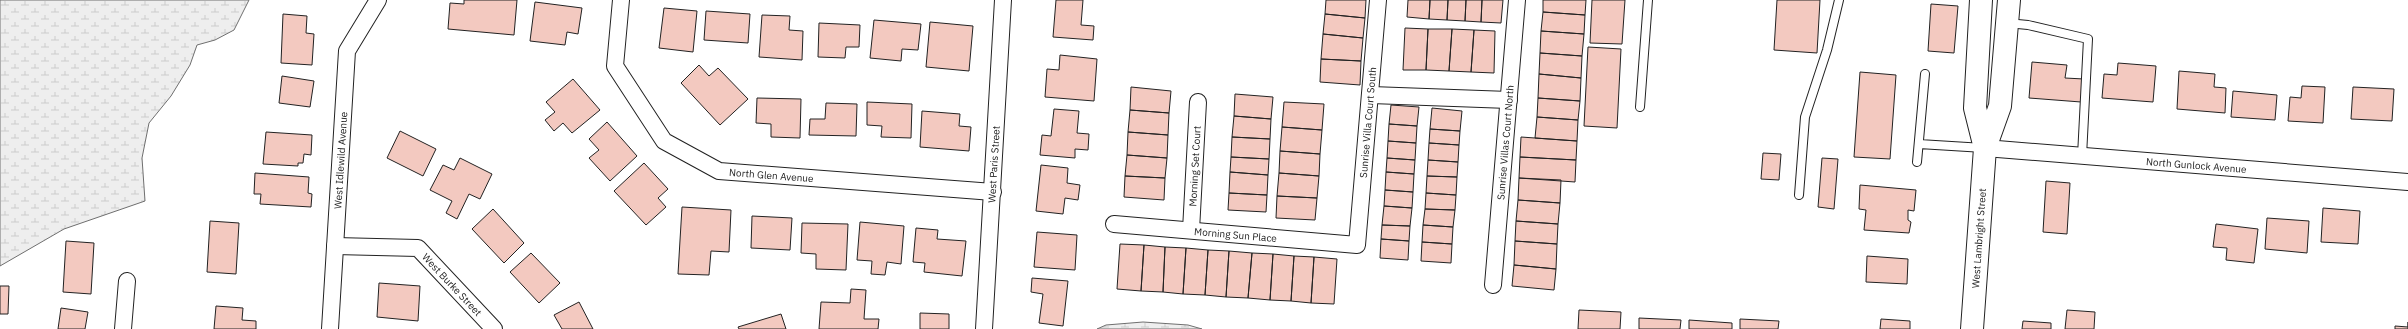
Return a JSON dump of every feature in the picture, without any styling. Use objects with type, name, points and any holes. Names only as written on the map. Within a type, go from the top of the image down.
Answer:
[{"type":"main road","name":"West Lambright Street","points":[[1981,0],[1974,108],[1985,148]]},
{"type":"main road","name":"West Lambright Street","points":[[1972,329],[1985,148],[2000,106],[2009,0]]},
{"type":"street","name":"West Idlewild Avenue","points":[[330,329],[347,51],[378,0]]},
{"type":"street","name":"North Glen Avenue","points":[[620,0],[615,66],[664,141],[718,171],[993,192]]},
{"type":"street","name":"West Paris Street","points":[[984,329],[1003,0]]},
{"type":"street","name":"Sunrise Villa Court South","points":[[1357,245],[1371,96],[1378,0]]},
{"type":"street","name":"Sunrise Villas Court North","points":[[1492,284],[1517,0]]},
{"type":"street","points":[[1371,96],[1509,100]]},
{"type":"street","name":"Morning Set Court","points":[[1191,230],[1198,102]]},
{"type":"street","name":"North Gunlock Avenue","points":[[1985,148],[2408,182]]},
{"type":"street","name":"Morning Sun Place","points":[[1114,224],[1357,245]]},
{"type":"street","name":"West Burke Street","points":[[335,246],[418,248],[494,329]]},
{"type":"street","points":[[123,329],[127,281]]},
{"type":"lane","points":[[1640,107],[1648,0]]},
{"type":"lane","points":[[1799,196],[1805,116],[1827,50],[1839,0]]},
{"type":"lane","points":[[2007,23],[2028,25],[2088,40],[2082,156]]},
{"type":"lane","points":[[1917,162],[1925,74]]},
{"type":"lane","points":[[1919,144],[1985,148]]},
{"type":"green space","points":[[0,0],[249,0],[234,30],[215,40],[197,45],[190,65],[171,96],[149,123],[142,158],[145,201],[64,229],[0,266]]},
{"type":"green space","points":[[1143,322],[1188,325],[1202,329],[1097,329],[1106,325]]},
{"type":"building","points":[[464,0],[517,0],[514,35],[448,29],[450,3],[464,4]]},
{"type":"building","points":[[1056,0],[1083,0],[1081,25],[1094,26],[1093,40],[1053,37]]},
{"type":"building","points":[[1326,0],[1366,0],[1365,18],[1325,14]]},
{"type":"building","points":[[1408,0],[1430,0],[1429,19],[1407,17]]},
{"type":"building","points":[[1430,0],[1448,0],[1447,20],[1429,19]]},
{"type":"building","points":[[1448,0],[1466,0],[1465,21],[1447,20]]},
{"type":"building","points":[[1466,0],[1482,0],[1481,22],[1465,21]]},
{"type":"building","points":[[1482,0],[1503,0],[1501,23],[1481,22]]},
{"type":"building","points":[[1543,0],[1586,0],[1585,15],[1543,12]]},
{"type":"building","points":[[1592,0],[1625,0],[1622,44],[1590,43]]},
{"type":"building","points":[[1777,0],[1820,0],[1817,53],[1774,50]]},
{"type":"building","points":[[535,2],[582,8],[578,34],[567,32],[565,45],[530,41]]},
{"type":"building","points":[[1931,4],[1958,6],[1954,53],[1928,51]]},
{"type":"building","points":[[664,8],[697,11],[693,52],[659,48]]},
{"type":"building","points":[[706,11],[750,14],[748,43],[704,40]]},
{"type":"building","points":[[1543,12],[1585,15],[1584,34],[1541,31]]},
{"type":"building","points":[[283,14],[307,16],[306,33],[314,34],[312,65],[281,63]]},
{"type":"building","points":[[1325,14],[1365,18],[1363,38],[1323,34]]},
{"type":"building","points":[[762,15],[790,16],[789,30],[803,31],[802,60],[759,57]]},
{"type":"building","points":[[874,20],[921,24],[918,50],[902,49],[901,61],[870,58]]},
{"type":"building","points":[[930,22],[973,26],[969,71],[926,67]]},
{"type":"building","points":[[819,23],[860,25],[859,47],[846,47],[845,58],[818,57]]},
{"type":"building","points":[[1405,28],[1428,29],[1426,70],[1403,70]]},
{"type":"building","points":[[1428,29],[1452,29],[1449,71],[1426,70]]},
{"type":"building","points":[[1452,29],[1474,30],[1471,72],[1449,71]]},
{"type":"building","points":[[1474,30],[1495,31],[1494,73],[1471,72]]},
{"type":"building","points":[[1541,31],[1584,34],[1582,56],[1540,53]]},
{"type":"building","points":[[1323,34],[1363,38],[1361,61],[1321,59]]},
{"type":"building","points":[[1588,47],[1621,49],[1617,128],[1584,126]]},
{"type":"building","points":[[1540,53],[1582,56],[1581,78],[1539,74]]},
{"type":"building","points":[[1060,55],[1097,59],[1094,101],[1045,97],[1047,69],[1059,70]]},
{"type":"building","points":[[1321,59],[1361,61],[1360,85],[1320,82]]},
{"type":"building","points":[[2032,62],[2067,65],[2065,78],[2084,79],[2081,102],[2029,98]]},
{"type":"building","points":[[2118,63],[2156,66],[2153,102],[2102,98],[2104,74],[2117,75]]},
{"type":"building","points":[[699,65],[709,76],[718,68],[748,99],[720,125],[681,83]]},
{"type":"building","points":[[2179,71],[2215,74],[2214,87],[2226,88],[2225,113],[2177,109]]},
{"type":"building","points":[[1860,72],[1896,75],[1890,159],[1854,157]]},
{"type":"building","points":[[1539,74],[1581,78],[1580,101],[1538,98]]},
{"type":"building","points":[[282,76],[314,81],[310,107],[279,103]]},
{"type":"building","points":[[573,79],[600,110],[572,133],[563,123],[554,131],[545,120],[555,112],[546,102]]},
{"type":"building","points":[[2302,86],[2325,87],[2323,123],[2288,121],[2290,97],[2301,98]]},
{"type":"building","points":[[1131,87],[1171,91],[1169,113],[1130,110]]},
{"type":"building","points":[[2353,87],[2394,89],[2392,121],[2351,119]]},
{"type":"building","points":[[2233,91],[2277,95],[2275,120],[2231,117]]},
{"type":"building","points":[[1235,94],[1273,97],[1271,119],[1234,116]]},
{"type":"building","points":[[757,98],[801,99],[800,138],[771,137],[771,124],[756,123]]},
{"type":"building","points":[[1538,98],[1580,101],[1578,120],[1537,117]]},
{"type":"building","points":[[867,102],[912,104],[911,138],[881,137],[882,126],[867,125]]},
{"type":"building","points":[[1284,102],[1324,104],[1322,130],[1282,127]]},
{"type":"building","points":[[826,103],[857,104],[856,136],[809,135],[810,119],[825,119]]},
{"type":"building","points":[[1391,105],[1419,107],[1417,126],[1389,124]]},
{"type":"building","points":[[1432,108],[1462,111],[1460,131],[1430,129]]},
{"type":"building","points":[[1054,109],[1079,111],[1077,133],[1089,134],[1088,150],[1075,149],[1075,158],[1040,155],[1042,135],[1051,136]]},
{"type":"building","points":[[1130,110],[1169,113],[1168,135],[1128,132]]},
{"type":"building","points":[[922,111],[960,114],[959,126],[971,127],[969,151],[920,147]]},
{"type":"building","points":[[1234,116],[1271,119],[1270,139],[1232,137]]},
{"type":"building","points":[[1537,117],[1578,120],[1577,141],[1535,138]]},
{"type":"building","points":[[607,122],[637,156],[610,181],[589,158],[599,150],[589,139]]},
{"type":"building","points":[[1389,124],[1417,126],[1416,143],[1388,141]]},
{"type":"building","points":[[1282,127],[1322,130],[1320,154],[1280,151]]},
{"type":"building","points":[[1430,129],[1460,131],[1459,145],[1429,143]]},
{"type":"building","points":[[400,131],[436,149],[423,176],[387,158]]},
{"type":"building","points":[[266,132],[312,135],[311,155],[304,154],[303,163],[298,163],[298,166],[263,164]]},
{"type":"building","points":[[1128,132],[1168,135],[1167,158],[1127,155]]},
{"type":"building","points":[[1232,137],[1270,139],[1269,159],[1231,157]]},
{"type":"building","points":[[1521,137],[1577,141],[1576,160],[1520,157]]},
{"type":"building","points":[[1388,141],[1416,143],[1415,160],[1387,158]]},
{"type":"building","points":[[1429,143],[1459,145],[1458,162],[1428,160]]},
{"type":"building","points":[[1280,151],[1320,154],[1319,176],[1279,173]]},
{"type":"building","points":[[1763,153],[1781,154],[1779,180],[1761,179]]},
{"type":"building","points":[[1127,155],[1167,158],[1165,178],[1125,176]]},
{"type":"building","points":[[1231,157],[1269,159],[1268,175],[1230,172]]},
{"type":"building","points":[[1520,157],[1576,160],[1575,182],[1519,178]]},
{"type":"building","points":[[460,158],[492,174],[480,199],[469,194],[457,219],[446,213],[452,201],[430,190],[443,165],[454,170]]},
{"type":"building","points":[[1387,158],[1415,160],[1414,174],[1386,172]]},
{"type":"building","points":[[1822,158],[1838,159],[1834,209],[1818,207]]},
{"type":"building","points":[[1428,160],[1458,162],[1457,177],[1427,176]]},
{"type":"building","points":[[644,163],[668,189],[658,198],[666,207],[646,225],[614,191]]},
{"type":"building","points":[[1041,165],[1068,168],[1067,183],[1080,185],[1078,200],[1065,198],[1063,214],[1036,211]]},
{"type":"building","points":[[1230,172],[1268,175],[1267,195],[1229,193]]},
{"type":"building","points":[[1386,172],[1414,174],[1413,192],[1385,190]]},
{"type":"building","points":[[255,173],[309,177],[308,193],[312,194],[311,207],[260,204],[261,194],[254,194]]},
{"type":"building","points":[[1279,173],[1319,176],[1317,198],[1277,196]]},
{"type":"building","points":[[1125,176],[1165,178],[1164,200],[1124,197]]},
{"type":"building","points":[[1427,176],[1457,177],[1456,195],[1426,193]]},
{"type":"building","points":[[1519,178],[1561,180],[1560,203],[1518,200]]},
{"type":"building","points":[[2046,181],[2070,183],[2067,234],[2043,232]]},
{"type":"building","points":[[1860,185],[1916,190],[1914,211],[1908,210],[1908,220],[1911,222],[1909,233],[1864,230],[1866,210],[1859,209]]},
{"type":"building","points":[[1385,190],[1413,192],[1412,208],[1384,206]]},
{"type":"building","points":[[1229,193],[1267,195],[1266,212],[1228,210]]},
{"type":"building","points":[[1426,193],[1456,195],[1455,210],[1425,209]]},
{"type":"building","points":[[1277,196],[1317,198],[1315,220],[1276,218]]},
{"type":"building","points":[[1518,200],[1560,203],[1558,224],[1516,221]]},
{"type":"building","points":[[1384,206],[1412,208],[1410,226],[1382,225]]},
{"type":"building","points":[[682,207],[731,210],[729,252],[711,251],[709,275],[678,274]]},
{"type":"building","points":[[2323,208],[2360,211],[2358,244],[2321,242]]},
{"type":"building","points":[[493,209],[524,243],[504,263],[472,229]]},
{"type":"building","points":[[1425,209],[1455,210],[1453,227],[1423,225]]},
{"type":"building","points":[[752,216],[792,218],[790,250],[751,248]]},
{"type":"building","points":[[2267,218],[2309,221],[2307,253],[2265,249]]},
{"type":"building","points":[[210,221],[239,223],[236,274],[207,272]]},
{"type":"building","points":[[1516,221],[1558,224],[1557,244],[1515,241]]},
{"type":"building","points":[[860,222],[904,226],[901,264],[887,262],[885,275],[871,274],[872,261],[857,260]]},
{"type":"building","points":[[802,223],[848,224],[846,270],[816,269],[816,254],[801,253]]},
{"type":"building","points":[[2216,224],[2258,229],[2254,263],[2226,260],[2227,248],[2213,247]]},
{"type":"building","points":[[1382,225],[1410,226],[1409,241],[1381,239]]},
{"type":"building","points":[[1423,225],[1453,227],[1452,244],[1422,242]]},
{"type":"building","points":[[916,228],[938,230],[937,239],[966,241],[962,276],[924,272],[925,263],[913,262]]},
{"type":"building","points":[[1037,232],[1077,235],[1075,270],[1034,267]]},
{"type":"building","points":[[1381,239],[1409,241],[1408,260],[1380,258]]},
{"type":"building","points":[[66,241],[94,243],[91,294],[63,292]]},
{"type":"building","points":[[1515,241],[1557,244],[1556,269],[1514,265]]},
{"type":"building","points":[[1422,242],[1452,244],[1451,263],[1421,261]]},
{"type":"building","points":[[1120,244],[1144,245],[1141,291],[1117,289]]},
{"type":"building","points":[[1144,245],[1165,247],[1163,292],[1141,291]]},
{"type":"building","points":[[1165,247],[1186,248],[1183,294],[1163,292]]},
{"type":"building","points":[[1186,248],[1208,250],[1205,295],[1183,294]]},
{"type":"building","points":[[1208,250],[1229,251],[1226,297],[1205,295]]},
{"type":"building","points":[[1229,251],[1252,253],[1248,298],[1226,297]]},
{"type":"building","points":[[531,253],[560,283],[539,303],[510,272]]},
{"type":"building","points":[[1252,253],[1273,254],[1270,300],[1248,298]]},
{"type":"building","points":[[1273,254],[1294,256],[1291,301],[1270,300]]},
{"type":"building","points":[[1294,256],[1314,257],[1311,303],[1291,301]]},
{"type":"building","points":[[1867,256],[1908,259],[1907,284],[1866,282]]},
{"type":"building","points":[[1314,257],[1337,259],[1334,304],[1311,303]]},
{"type":"building","points":[[1514,265],[1556,269],[1554,290],[1512,286]]},
{"type":"building","points":[[1032,278],[1068,281],[1063,326],[1039,323],[1043,294],[1031,292]]},
{"type":"building","points":[[379,283],[420,286],[418,321],[377,317]]},
{"type":"building","points":[[0,286],[9,286],[8,314],[0,314]]},
{"type":"building","points":[[851,289],[866,290],[864,319],[879,319],[878,329],[819,329],[821,302],[850,303]]},
{"type":"building","points":[[579,302],[593,329],[562,329],[554,315]]},
{"type":"building","points":[[216,306],[243,308],[242,320],[256,321],[256,329],[214,329]]},
{"type":"building","points":[[61,308],[88,312],[85,329],[58,329]]},
{"type":"building","points":[[1579,310],[1621,312],[1620,329],[1578,329]]},
{"type":"building","points":[[2067,310],[2095,312],[2094,329],[2065,329]]},
{"type":"building","points":[[920,313],[949,314],[949,329],[920,329]]},
{"type":"building","points":[[781,314],[786,329],[739,329],[738,327]]},
{"type":"building","points":[[1639,318],[1681,320],[1680,329],[1639,329]]},
{"type":"building","points":[[1740,319],[1779,321],[1778,329],[1740,329]]},
{"type":"building","points":[[1881,319],[1910,321],[1910,329],[1880,329]]},
{"type":"building","points":[[1689,320],[1732,323],[1732,329],[1689,329]]},
{"type":"building","points":[[2023,321],[2051,323],[2051,329],[2022,329]]},
{"type":"building","points":[[2395,326],[2408,327],[2408,329],[2395,329]]}]
